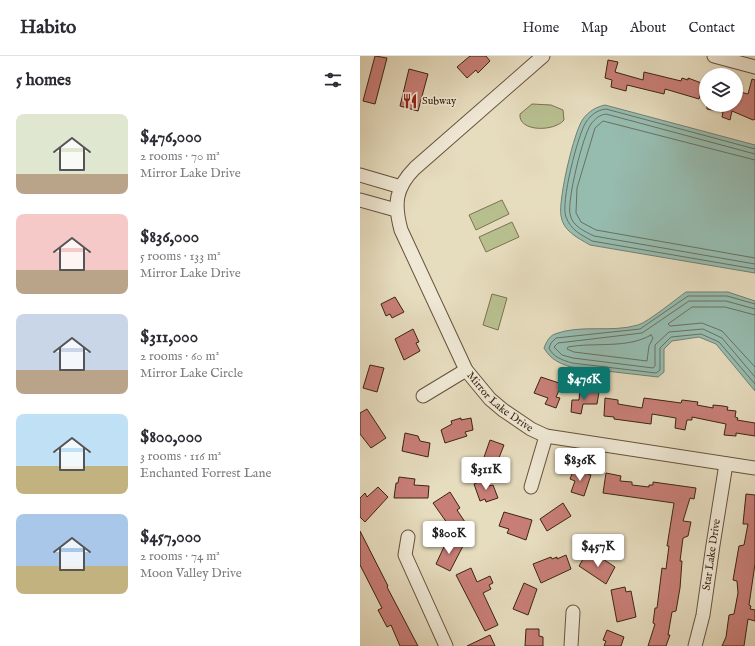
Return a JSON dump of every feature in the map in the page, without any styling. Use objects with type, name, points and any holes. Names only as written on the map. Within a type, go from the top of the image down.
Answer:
[{"type":"street","name":"Mirror Lake Drive","points":[[543,56],[415,168],[407,176],[401,187],[396,210],[401,230],[466,370],[478,386],[503,410],[526,426],[546,436],[755,468]]},
{"type":"street","points":[[714,56],[755,67]]},
{"type":"street","points":[[360,175],[401,187]]},
{"type":"street","points":[[360,200],[396,210]]},
{"type":"street","points":[[423,396],[466,370]]},
{"type":"street","points":[[531,487],[546,436]]},
{"type":"street","name":"Star Lake Drive","points":[[696,646],[704,615],[712,544],[726,464]]},
{"type":"street","points":[[408,537],[404,555],[446,646]]},
{"type":"street","points":[[571,646],[573,612]]},
{"type":"green space","points":[[532,104],[551,105],[563,110],[564,120],[553,127],[530,127],[521,120],[520,114]]},
{"type":"green space","points":[[502,200],[509,214],[476,230],[469,215]]},
{"type":"green space","points":[[512,222],[519,237],[486,252],[479,237]]},
{"type":"green space","points":[[492,294],[507,298],[498,330],[483,325]]},
{"type":"water","points":[[605,105],[755,145],[755,273],[590,245],[576,237],[568,230],[562,221],[561,208],[564,181],[575,137],[585,116],[593,110]]},
{"type":"water","points":[[686,292],[728,292],[755,301],[755,391],[716,344],[699,337],[672,341],[664,349],[664,372],[658,377],[571,367],[556,360],[549,355],[544,348],[551,336],[565,331],[617,328],[638,325],[655,315]]},
{"type":"building","points":[[375,56],[387,58],[375,104],[363,101]]},
{"type":"building","points":[[470,56],[486,56],[490,61],[478,73],[476,70],[467,78],[457,67]]},
{"type":"building","points":[[608,60],[618,62],[615,72],[643,80],[644,72],[681,81],[682,78],[688,80],[688,78],[699,82],[699,99],[665,89],[664,94],[627,85],[626,91],[611,87],[612,80],[605,78]]},
{"type":"building","points":[[409,69],[428,74],[418,111],[400,106]]},
{"type":"building","points":[[752,79],[755,80],[755,119],[753,120],[734,112],[743,112],[743,93],[748,94]]},
{"type":"building","points":[[723,112],[732,112],[730,120],[722,117]]},
{"type":"building","points":[[395,297],[404,312],[392,318],[390,314],[386,316],[381,304]]},
{"type":"building","points":[[413,329],[419,342],[416,343],[420,351],[404,360],[395,339]]},
{"type":"building","points":[[370,365],[384,368],[377,392],[363,388]]},
{"type":"building","points":[[541,377],[562,384],[556,397],[560,398],[556,408],[545,404],[548,398],[534,393]]},
{"type":"building","points":[[580,390],[599,392],[597,404],[583,404],[581,414],[571,412],[572,400],[579,400]]},
{"type":"building","points":[[605,398],[618,400],[618,404],[642,408],[644,398],[681,403],[682,400],[698,402],[697,405],[713,408],[713,405],[728,407],[727,410],[736,411],[735,417],[738,418],[737,420],[755,423],[755,436],[736,433],[736,436],[724,435],[726,424],[692,417],[692,420],[687,420],[685,430],[675,428],[676,418],[652,414],[651,424],[614,419],[614,417],[604,416]]},
{"type":"building","points":[[367,409],[386,438],[371,448],[360,434],[360,413]]},
{"type":"building","points":[[461,418],[461,420],[471,418],[473,430],[465,432],[467,436],[445,443],[441,430],[452,424],[451,421]]},
{"type":"building","points":[[405,433],[418,436],[420,441],[430,443],[428,457],[402,451]]},
{"type":"building","points":[[490,440],[504,445],[495,468],[482,463]]},
{"type":"building","points":[[574,469],[591,475],[584,496],[571,492],[575,481],[570,479]]},
{"type":"building","points":[[606,473],[621,476],[620,481],[632,482],[632,485],[649,487],[649,485],[653,485],[653,482],[696,488],[694,499],[690,498],[683,521],[691,522],[688,536],[683,538],[680,561],[682,561],[680,588],[676,611],[672,612],[668,635],[670,635],[666,646],[648,646],[655,624],[653,623],[655,608],[657,608],[662,568],[666,569],[669,546],[667,546],[674,503],[603,493]]},
{"type":"building","points":[[399,477],[415,479],[414,485],[429,486],[428,498],[394,498],[396,483],[398,483]]},
{"type":"building","points":[[486,479],[489,486],[493,485],[498,498],[486,502],[485,499],[480,501],[474,484]]},
{"type":"building","points":[[378,487],[388,497],[365,522],[360,517],[360,498],[365,493],[367,497]]},
{"type":"building","points":[[450,492],[460,508],[457,510],[465,522],[452,530],[433,503]]},
{"type":"building","points":[[746,494],[755,495],[755,564],[749,605],[751,606],[750,609],[755,610],[755,621],[748,619],[744,646],[722,646],[726,637],[729,615],[734,614],[738,593],[737,581],[733,580],[739,546],[744,545],[748,524],[743,524]]},
{"type":"building","points":[[563,503],[571,516],[547,531],[540,519]]},
{"type":"building","points":[[504,512],[532,520],[526,540],[507,533],[509,529],[499,526]]},
{"type":"building","points":[[360,531],[418,646],[400,646],[391,625],[387,627],[378,610],[382,608],[360,565]]},
{"type":"building","points":[[448,538],[463,546],[450,571],[436,564]]},
{"type":"building","points":[[586,554],[598,560],[600,557],[615,567],[606,584],[579,566]]},
{"type":"building","points":[[566,555],[571,569],[541,583],[533,564],[551,557],[552,559],[557,557],[557,559]]},
{"type":"building","points":[[471,568],[477,582],[490,576],[493,583],[489,585],[491,589],[483,593],[498,625],[485,631],[456,575]]},
{"type":"building","points":[[524,583],[537,589],[528,615],[513,609]]},
{"type":"building","points":[[625,587],[626,592],[631,591],[636,617],[617,622],[611,590]]},
{"type":"building","points":[[526,629],[539,629],[539,636],[543,637],[543,646],[525,646]]},
{"type":"building","points":[[607,630],[624,637],[621,646],[604,646],[606,641],[603,640]]},
{"type":"building","points":[[490,635],[495,646],[467,646]]},
{"type":"place","name":"Subway","points":[[410,101]]}]
